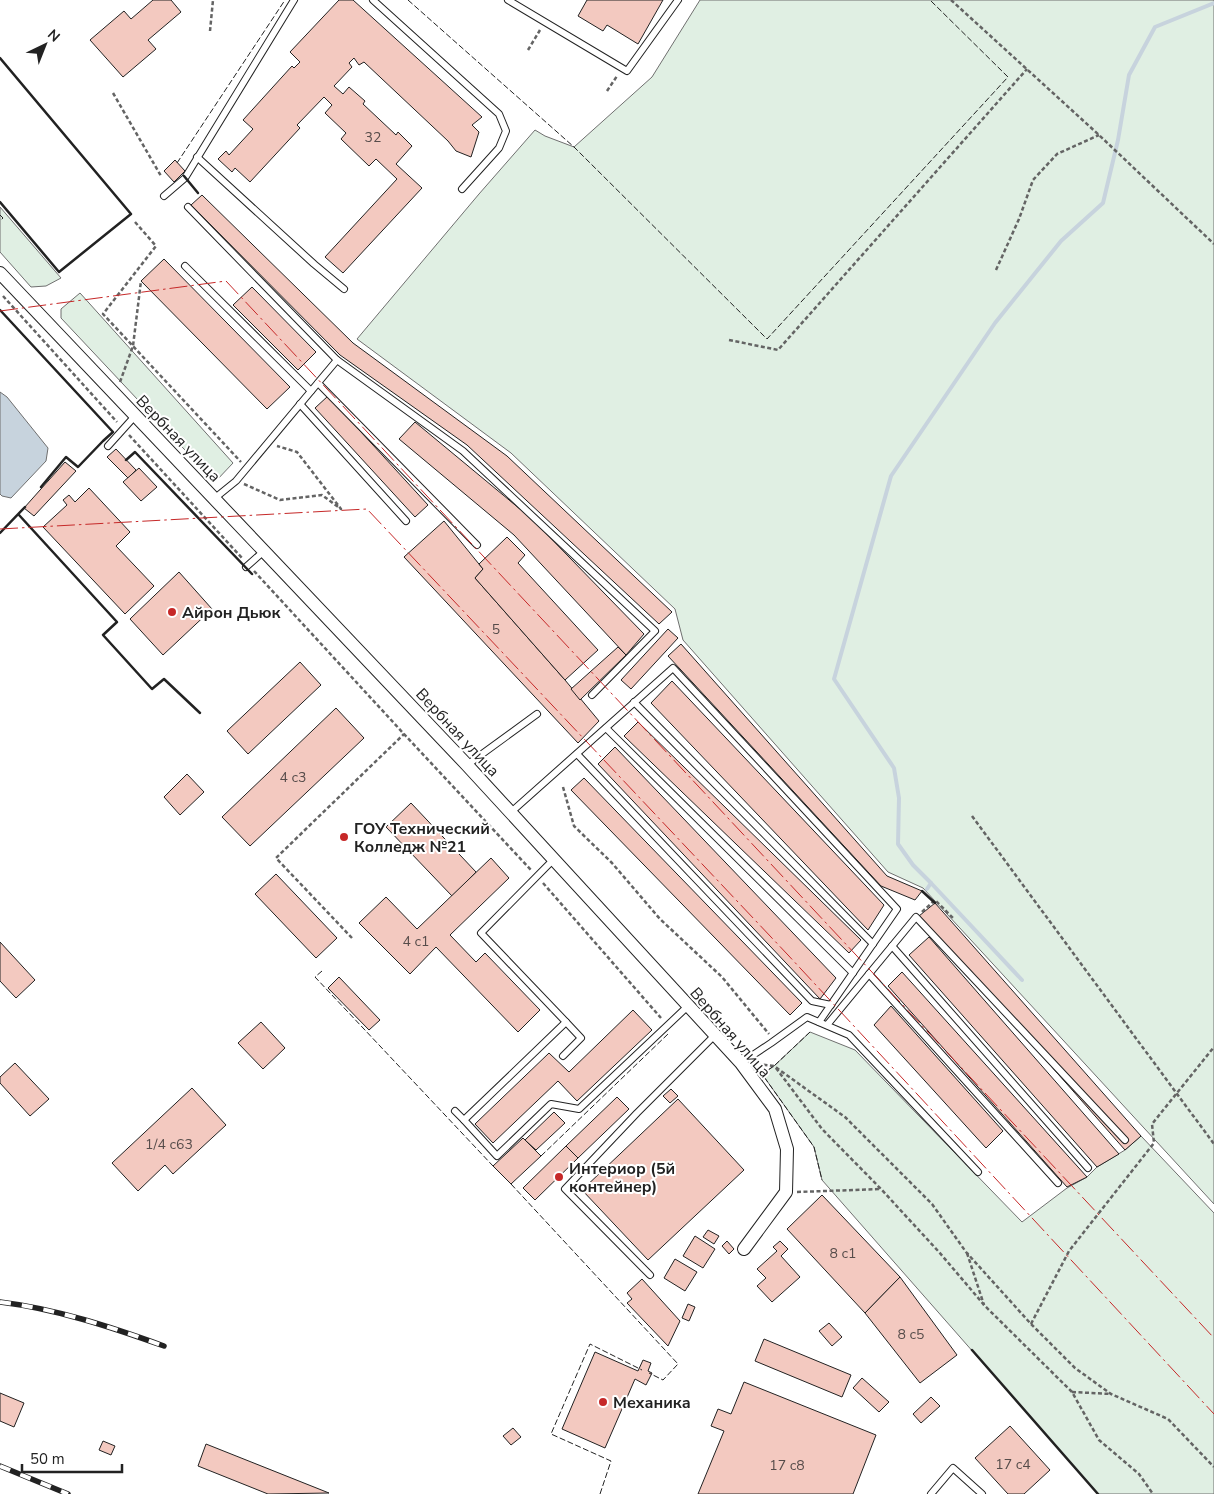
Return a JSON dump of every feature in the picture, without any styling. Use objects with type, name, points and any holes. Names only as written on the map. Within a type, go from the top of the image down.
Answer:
[{"type":"street","name":"Вербная улица","points":[[0,273],[466,765],[741,1063],[775,1109],[787,1148],[786,1192]]},
{"type":"street","points":[[744,1249],[786,1192]]},
{"type":"lane","points":[[164,196],[185,178],[294,0]]},
{"type":"lane","points":[[373,0],[499,114],[506,131],[499,148],[462,189]]},
{"type":"lane","points":[[509,0],[627,71],[678,0]]},
{"type":"lane","points":[[197,157],[344,289]]},
{"type":"lane","points":[[188,207],[337,360],[463,451],[655,631],[592,695]]},
{"type":"lane","points":[[185,266],[311,391]]},
{"type":"lane","points":[[215,498],[236,481],[337,360]]},
{"type":"lane","points":[[318,382],[477,545]]},
{"type":"lane","points":[[300,404],[406,521]]},
{"type":"lane","points":[[108,446],[135,416]]},
{"type":"lane","points":[[247,566],[264,551]]},
{"type":"lane","points":[[510,813],[673,668],[897,909],[819,1022]]},
{"type":"lane","points":[[634,702],[873,944]]},
{"type":"lane","points":[[466,765],[537,714]]},
{"type":"lane","points":[[606,728],[853,973]]},
{"type":"lane","points":[[577,754],[812,1001],[831,1005]]},
{"type":"lane","points":[[553,860],[481,933],[581,1038],[563,1056]]},
{"type":"lane","points":[[827,1025],[916,917],[1125,1140]]},
{"type":"lane","points":[[892,946],[1088,1168]]},
{"type":"lane","points":[[869,974],[1058,1183]]},
{"type":"lane","points":[[455,1111],[498,1156],[551,1104],[579,1109],[688,1006]]},
{"type":"lane","points":[[741,1063],[807,1016],[849,1035],[978,1172]]},
{"type":"lane","points":[[464,1120],[566,1022]]},
{"type":"lane","points":[[650,1275],[565,1189],[715,1035]]},
{"type":"lane","points":[[931,1494],[953,1468],[982,1494]]},
{"type":"path","points":[[210,31],[213,0]]},
{"type":"path","points":[[951,0],[1099,135],[1214,244]]},
{"type":"path","points":[[528,50],[545,22]]},
{"type":"path","points":[[607,91],[623,69]]},
{"type":"path","points":[[729,340],[778,350],[1027,69]]},
{"type":"path","points":[[112,93],[161,176]]},
{"type":"path","points":[[996,270],[1019,218],[1033,180],[1058,154],[1099,135]]},
{"type":"path","points":[[135,222],[156,246],[103,314],[247,468]]},
{"type":"path","points":[[115,396],[133,346],[141,281]]},
{"type":"path","points":[[0,294],[247,566],[537,876],[667,1024]]},
{"type":"path","points":[[236,481],[280,500],[322,495],[341,509],[297,452],[267,444]]},
{"type":"path","points":[[352,938],[276,858],[404,734]]},
{"type":"path","points":[[563,787],[574,826],[612,863],[660,919],[722,977],[775,1040]]},
{"type":"path","points":[[972,816],[1214,1144]]},
{"type":"path","points":[[916,917],[935,900],[953,918],[954,916]]},
{"type":"path","points":[[1031,1324],[1069,1251],[1154,1143],[1152,1124],[1214,1047]]},
{"type":"path","points":[[741,1063],[774,1066],[845,1117],[932,1204],[966,1252],[1031,1324],[1075,1368],[1112,1394],[1168,1419],[1214,1467]]},
{"type":"path","points":[[774,1066],[822,1129],[881,1189],[985,1306],[1072,1392],[1099,1440],[1139,1474],[1152,1494]]},
{"type":"path","points":[[786,1192],[881,1189]]},
{"type":"path","points":[[966,1252],[985,1306]]},
{"type":"path","points":[[1072,1392],[1112,1394]]},
{"type":"green space","points":[[700,0],[1214,0],[1214,1204],[923,888],[888,872],[683,640],[675,609],[511,453],[357,339],[535,130],[545,136],[574,147],[652,77]]},
{"type":"green space","points":[[0,207],[61,278],[46,286],[31,287],[0,252]]},
{"type":"green space","points":[[80,293],[233,463],[215,482],[61,318],[61,309]]},
{"type":"green space","points":[[810,1032],[855,1050],[1022,1222],[1067,1188],[1087,1177],[1097,1167],[1125,1150],[1141,1136],[1214,1213],[1214,1494],[1098,1494],[822,1180],[814,1147],[762,1074],[774,1066]]},
{"type":"shaded area","points":[[0,392],[7,397],[48,448],[46,461],[11,498],[0,494]]},
{"type":"building","points":[[153,0],[171,0],[181,12],[148,40],[156,49],[123,77],[90,40],[124,11],[131,19]]},
{"type":"building","points":[[339,0],[353,0],[482,117],[472,125],[479,132],[471,157],[456,151],[448,141],[364,62],[359,65],[354,58],[349,63],[352,67],[334,86],[343,94],[349,87],[365,101],[363,104],[396,135],[398,132],[412,146],[396,164],[422,188],[343,273],[325,257],[397,179],[376,159],[369,166],[341,139],[346,133],[325,113],[332,105],[324,97],[297,125],[300,128],[250,182],[235,168],[232,172],[218,159],[226,151],[229,155],[253,129],[243,120],[292,66],[294,68],[300,62],[290,52]]},
{"type":"building","points":[[587,0],[663,0],[638,44],[607,25],[603,31],[578,16]]},
{"type":"building","points":[[175,160],[185,171],[174,182],[164,171]]},
{"type":"building","points":[[202,195],[353,343],[507,456],[672,612],[659,624],[467,445],[340,355],[191,205]]},
{"type":"building","points":[[164,259],[290,387],[267,409],[141,281]]},
{"type":"building","points":[[252,287],[316,352],[298,370],[233,305]]},
{"type":"building","points":[[328,396],[428,505],[415,517],[315,408]]},
{"type":"building","points":[[415,422],[532,519],[644,634],[626,655],[514,535],[399,439]]},
{"type":"building","points":[[116,449],[136,470],[128,478],[107,457]]},
{"type":"building","points":[[65,462],[76,471],[34,516],[24,508]]},
{"type":"building","points":[[139,468],[157,487],[141,501],[123,482]]},
{"type":"building","points":[[89,488],[130,532],[116,546],[154,586],[125,614],[43,527],[67,505],[63,500],[69,495],[75,502]]},
{"type":"building","points":[[444,521],[483,569],[475,578],[599,721],[578,743],[404,557]]},
{"type":"building","points":[[507,537],[525,555],[518,563],[598,650],[565,680],[475,578],[483,569],[479,564]]},
{"type":"building","points":[[179,572],[212,609],[163,655],[130,619]]},
{"type":"building","points":[[668,629],[678,638],[631,689],[621,680]]},
{"type":"building","points":[[681,644],[887,876],[922,891],[915,900],[881,886],[668,656]]},
{"type":"building","points":[[618,647],[626,655],[580,700],[571,689]]},
{"type":"building","points":[[300,662],[321,685],[248,754],[227,731]]},
{"type":"building","points":[[672,681],[884,905],[868,930],[651,703]]},
{"type":"building","points":[[336,708],[364,738],[250,846],[222,817]]},
{"type":"building","points":[[638,722],[861,940],[849,953],[624,736]]},
{"type":"building","points":[[615,747],[836,978],[820,999],[598,764]]},
{"type":"building","points":[[187,774],[204,792],[180,815],[164,797]]},
{"type":"building","points":[[584,778],[802,1003],[790,1015],[571,790]]},
{"type":"building","points":[[411,803],[476,872],[452,896],[386,827]]},
{"type":"building","points":[[491,858],[509,878],[450,935],[476,962],[485,953],[540,1010],[518,1032],[436,947],[410,974],[359,923],[386,897],[417,929]]},
{"type":"building","points":[[276,874],[337,938],[316,958],[255,894]]},
{"type":"building","points":[[935,903],[1141,1136],[1125,1150],[919,916]]},
{"type":"building","points":[[929,937],[1119,1154],[1097,1167],[909,955]]},
{"type":"building","points":[[0,942],[35,980],[16,998],[0,981]]},
{"type":"building","points":[[902,972],[1087,1177],[1067,1187],[888,986]]},
{"type":"building","points":[[339,977],[380,1020],[369,1030],[328,988]]},
{"type":"building","points":[[891,1006],[1003,1131],[986,1148],[874,1025]]},
{"type":"building","points":[[633,1010],[652,1030],[577,1101],[558,1081],[493,1143],[475,1124],[549,1053],[569,1072]]},
{"type":"building","points":[[261,1022],[285,1048],[263,1069],[238,1043]]},
{"type":"building","points":[[15,1063],[49,1099],[30,1116],[0,1083],[0,1077]]},
{"type":"building","points":[[192,1088],[226,1125],[173,1174],[165,1165],[138,1191],[112,1163]]},
{"type":"building","points":[[671,1089],[678,1096],[670,1103],[663,1096]]},
{"type":"building","points":[[617,1097],[629,1109],[578,1158],[566,1146]]},
{"type":"building","points":[[678,1099],[744,1170],[648,1260],[582,1190]]},
{"type":"building","points":[[554,1112],[565,1123],[536,1150],[525,1140]]},
{"type":"building","points":[[523,1138],[541,1156],[511,1184],[493,1166]]},
{"type":"building","points":[[566,1146],[578,1158],[535,1200],[523,1188]]},
{"type":"building","points":[[822,1195],[900,1277],[865,1313],[787,1229]]},
{"type":"building","points":[[708,1230],[719,1236],[714,1244],[703,1237]]},
{"type":"building","points":[[695,1236],[715,1249],[703,1268],[683,1256]]},
{"type":"building","points":[[727,1241],[734,1249],[729,1254],[722,1246]]},
{"type":"building","points":[[780,1241],[788,1249],[781,1256],[800,1277],[772,1302],[757,1286],[766,1278],[757,1269],[777,1251],[773,1247]]},
{"type":"building","points":[[675,1259],[697,1272],[685,1291],[664,1278]]},
{"type":"building","points":[[900,1277],[957,1355],[920,1383],[865,1313]]},
{"type":"building","points":[[642,1279],[680,1321],[668,1346],[627,1303],[632,1299],[627,1293]]},
{"type":"building","points":[[688,1304],[695,1307],[689,1321],[682,1318]]},
{"type":"building","points":[[829,1323],[842,1337],[832,1346],[819,1331]]},
{"type":"building","points":[[764,1339],[851,1375],[842,1397],[755,1361]]},
{"type":"building","points":[[595,1352],[638,1371],[643,1360],[651,1363],[648,1371],[652,1373],[646,1385],[635,1379],[605,1448],[562,1429]]},
{"type":"building","points":[[862,1378],[889,1402],[879,1412],[853,1388]]},
{"type":"building","points":[[744,1382],[876,1435],[853,1494],[698,1494],[724,1431],[711,1426],[718,1409],[731,1414]]},
{"type":"building","points":[[0,1393],[24,1403],[14,1427],[0,1421]]},
{"type":"building","points":[[931,1397],[940,1406],[921,1423],[913,1414]]},
{"type":"building","points":[[1010,1426],[1050,1470],[1024,1494],[1008,1494],[975,1458]]},
{"type":"building","points":[[513,1428],[521,1437],[511,1445],[503,1436]]},
{"type":"building","points":[[103,1441],[115,1446],[111,1455],[99,1450]]},
{"type":"building","points":[[206,1444],[329,1493],[268,1494],[198,1466]]},
{"type":"waterway","points":[[927,889],[931,883],[913,865],[898,844],[899,798],[894,768],[834,679],[891,476],[995,323],[1061,241],[1103,203],[1118,140],[1129,75],[1155,27],[1214,3]]},
{"type":"waterway","points":[[931,883],[1022,980]]},
{"type":"railway","points":[[0,1302],[63,1314],[164,1346]]},
{"type":"railway","points":[[0,1466],[68,1494]]},
{"type":"fence","points":[[177,163],[285,0]]},
{"type":"fence","points":[[408,0],[574,147],[767,339],[1008,77],[930,0]]},
{"type":"fence","points":[[0,215],[3,218],[0,221]]},
{"type":"fence","points":[[322,971],[315,977],[493,1166]]},
{"type":"fence","points":[[810,1032],[774,1066],[762,1074],[814,1147],[822,1180]]},
{"type":"fence","points":[[541,1156],[668,1034]]},
{"type":"fence","points":[[511,1184],[678,1364],[663,1380],[649,1373]]},
{"type":"fence","points":[[600,1494],[611,1461],[551,1434],[590,1344],[642,1370]]},
{"type":"wall","points":[[0,58],[131,214],[59,272],[0,202]]},
{"type":"wall","points":[[184,176],[198,193]]},
{"type":"wall","points":[[0,310],[113,432],[78,467],[66,457],[41,487]]},
{"type":"wall","points":[[126,460],[135,452],[252,574]]},
{"type":"wall","points":[[0,533],[25,507]]},
{"type":"wall","points":[[19,515],[117,622],[103,635],[152,689],[164,679],[200,713]]},
{"type":"wall","points":[[922,891],[935,903]]},
{"type":"wall","points":[[972,1350],[1098,1494]]},
{"type":"power","points":[[0,311],[226,281],[1214,1338]]},
{"type":"power","points":[[0,529],[367,509],[788,955],[1214,1414]]},
{"type":"place","name":"Айрон Дьюк","points":[[172,612]]},
{"type":"place","name":"ГОУ Технический Колледж №21","points":[[344,837]]},
{"type":"place","name":"Интериор (5й контейнер)","points":[[559,1177]]},
{"type":"place","name":"Механика","points":[[603,1402]]}]
